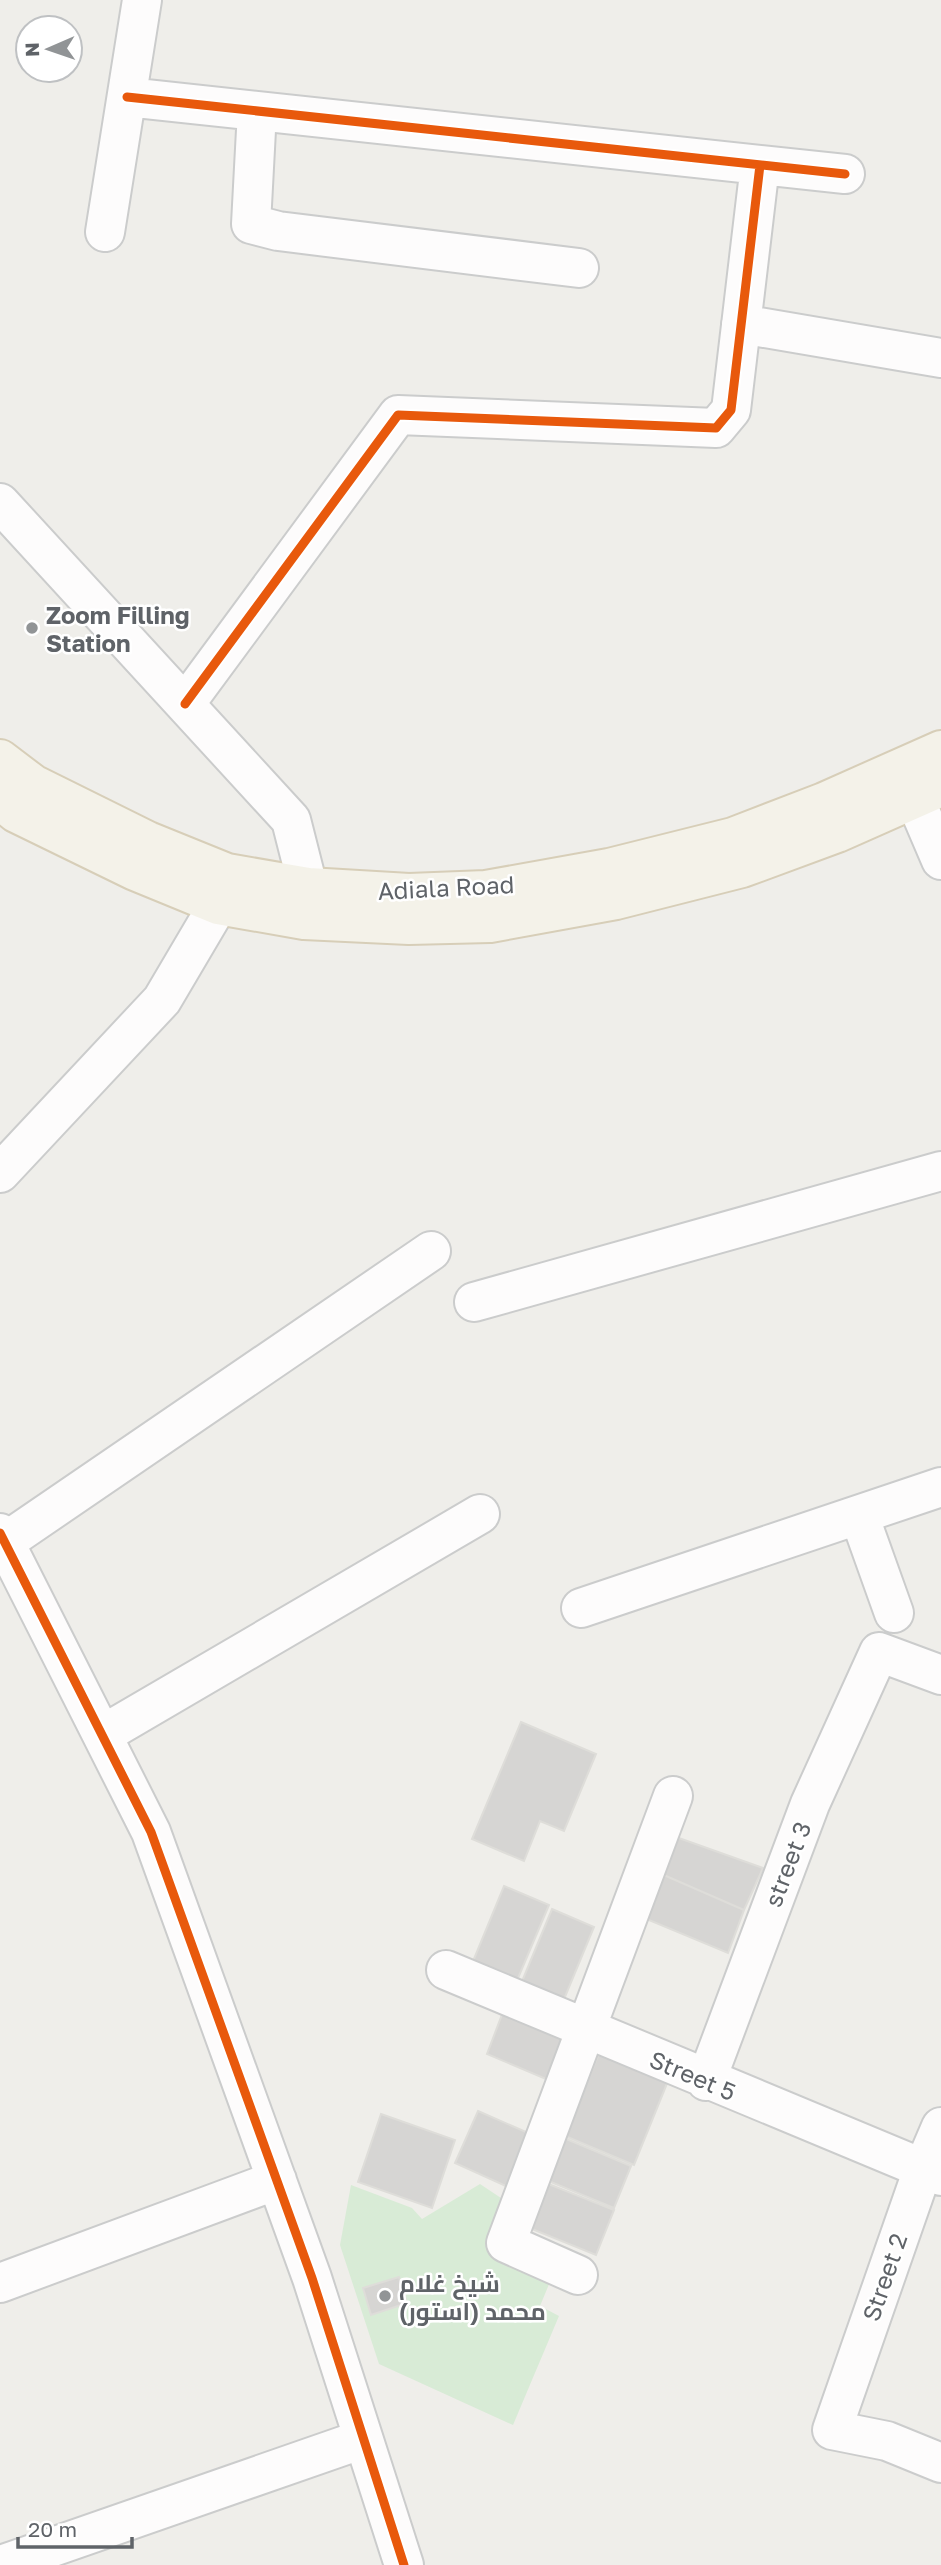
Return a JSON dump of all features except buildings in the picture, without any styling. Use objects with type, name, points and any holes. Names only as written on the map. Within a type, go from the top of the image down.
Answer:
[{"type":"main road","name":"Adiala Road","points":[[0,759],[33,784],[148,841],[227,873],[308,887],[409,893],[486,890],[609,868],[733,837],[824,802],[941,750]]},
{"type":"main road","name":"Adiala Road","points":[[0,800],[16,813],[135,872],[218,905],[304,920],[409,925],[490,923],[616,900],[743,868],[837,833],[927,792]]},
{"type":"street","points":[[105,233],[142,0]]},
{"type":"street","points":[[127,97],[845,174]]},
{"type":"street","points":[[257,111],[251,224],[278,231],[579,268]]},
{"type":"street","points":[[185,704],[398,415],[716,428],[731,410],[760,165]]},
{"type":"street","points":[[741,324],[941,358]]},
{"type":"street","points":[[0,503],[291,820],[308,887]]},
{"type":"street","points":[[927,792],[941,860]]},
{"type":"street","points":[[0,1173],[162,1000],[218,905]]},
{"type":"street","points":[[474,1302],[941,1171]]},
{"type":"street","points":[[404,2565],[312,2278],[151,1832],[2,1538],[431,1251]]},
{"type":"street","points":[[581,1608],[941,1487]]},
{"type":"street","points":[[102,1735],[480,1514]]},
{"type":"street","points":[[859,1515],[894,1613]]},
{"type":"street","name":"street 3","points":[[706,2081],[810,1804],[879,1652],[941,1675]]},
{"type":"street","points":[[578,2275],[506,2243],[673,1796]]},
{"type":"street","name":"Street 5","points":[[446,1970],[706,2081],[932,2173]]},
{"type":"street","name":"Street 2","points":[[941,2127],[932,2173],[832,2430],[887,2441],[941,2463]]},
{"type":"street","points":[[0,2283],[277,2180]]},
{"type":"street","points":[[1,2565],[363,2439]]},
{"type":"green space","points":[[480,2184],[510,2204],[552,2277],[540,2306],[559,2316],[513,2425],[379,2364],[340,2245],[351,2185],[412,2208],[422,2219]]},
{"type":"cycle path","points":[[127,97],[845,174]]},
{"type":"cycle path","points":[[185,704],[398,415],[716,428],[731,410],[760,165]]},
{"type":"cycle path","points":[[0,1533],[151,1832],[312,2278],[404,2565]]},
{"type":"place","name":"Zoom Filling Station","points":[[32,628]]},
{"type":"place","name":"شیخ غلام محمد (استور)","points":[[385,2296]]}]
